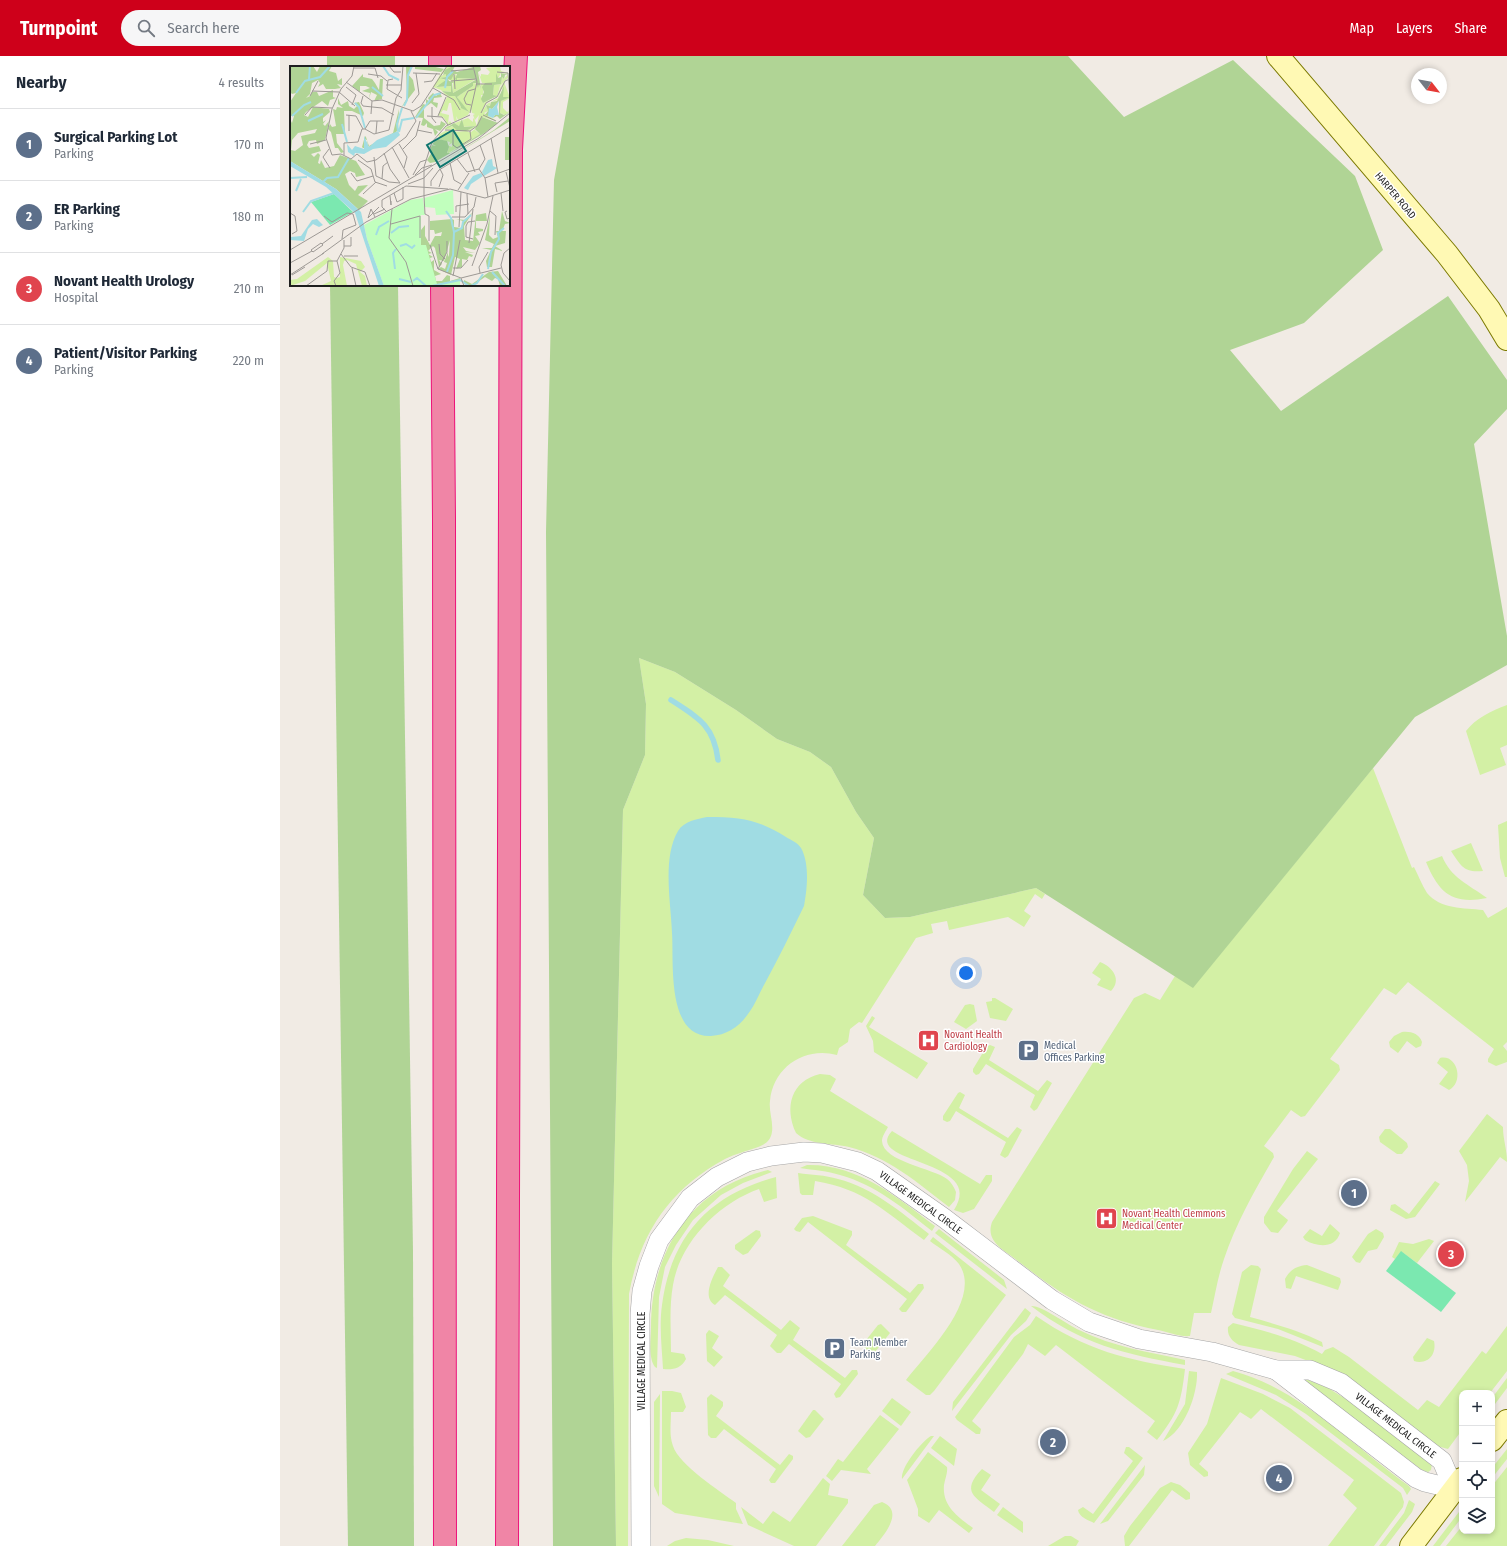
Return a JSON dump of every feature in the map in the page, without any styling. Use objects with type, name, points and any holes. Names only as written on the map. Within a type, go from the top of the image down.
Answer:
[{"type":"highway","points":[[507,1546],[511,165],[516,56]]},
{"type":"highway","points":[[442,286],[444,518],[445,1546]]},
{"type":"main road","name":"HARPER ROAD","points":[[1278,56],[1447,254],[1489,309],[1507,339]]},
{"type":"main road","points":[[1495,1436],[1507,1421]]},
{"type":"main road","points":[[1411,1546],[1458,1484]]},
{"type":"street","name":"VILLAGE MEDICAL CIRCLE","points":[[640,1546],[640,1314],[642,1291],[649,1266],[659,1240],[690,1198],[717,1177],[747,1162],[771,1156],[804,1152],[822,1153],[858,1162],[877,1171],[904,1188],[1052,1300],[1089,1322],[1139,1339],[1212,1352],[1276,1370],[1310,1370],[1341,1383],[1442,1461],[1458,1484]]},
{"type":"street","name":"VILLAGE MEDICAL CIRCLE","points":[[1276,1370],[1416,1478],[1425,1482],[1458,1484]]},
{"type":"green space","points":[[327,56],[395,56],[395,66],[327,66]]},
{"type":"green space","points":[[576,56],[1068,56],[1124,117],[1233,60],[1355,176],[1383,250],[1304,323],[1230,350],[1281,411],[1448,296],[1507,380],[1507,409],[1474,444],[1507,636],[1507,665],[1415,717],[1193,988],[1036,888],[910,917],[885,918],[863,895],[874,838],[856,812],[831,767],[810,752],[777,739],[736,710],[675,672],[639,658],[646,704],[645,755],[623,810],[612,1264],[616,1546],[553,1546],[546,532],[554,180]]},
{"type":"green space","points":[[330,286],[398,286],[413,1251],[414,1546],[348,1546]]},
{"type":"green space","points":[[639,658],[675,672],[736,710],[777,739],[810,752],[831,767],[856,812],[874,838],[863,895],[885,918],[910,917],[1036,888],[1045,894],[1042,899],[1035,894],[1024,911],[1031,916],[1024,927],[1008,917],[949,930],[947,921],[931,924],[933,933],[916,938],[862,1023],[859,1022],[850,1029],[848,1042],[839,1048],[837,1055],[825,1053],[803,1057],[784,1069],[777,1078],[772,1089],[770,1101],[772,1133],[767,1142],[729,1157],[706,1171],[688,1184],[660,1215],[641,1251],[629,1294],[628,1546],[616,1546],[612,1264],[623,810],[645,755],[646,704]]},
{"type":"green space","points":[[1507,705],[1507,745],[1500,748],[1506,765],[1480,775],[1466,731],[1474,722],[1484,715]]},
{"type":"green space","points":[[1373,768],[1412,868],[1414,867],[1427,893],[1432,898],[1445,905],[1483,910],[1488,918],[1507,907],[1507,1042],[1503,1046],[1507,1051],[1507,1062],[1496,1066],[1488,1062],[1488,1059],[1494,1049],[1408,982],[1396,995],[1384,988],[1330,1059],[1339,1065],[1340,1070],[1305,1116],[1301,1117],[1291,1110],[1264,1146],[1273,1153],[1274,1157],[1246,1207],[1234,1233],[1220,1272],[1211,1313],[1194,1313],[1190,1336],[1178,1335],[1118,1320],[1083,1305],[1035,1274],[997,1245],[991,1235],[992,1222],[1134,998],[1145,993],[1160,1000],[1175,976],[1193,987]]},
{"type":"green space","points":[[1507,821],[1507,877],[1505,877],[1500,858],[1498,825]]},
{"type":"green space","points":[[1471,843],[1483,871],[1467,870],[1451,851]]},
{"type":"green space","points":[[1442,856],[1450,870],[1455,875],[1487,898],[1465,900],[1456,898],[1442,889],[1436,882],[1426,862]]},
{"type":"green space","points":[[1100,962],[1112,970],[1116,978],[1116,983],[1111,991],[1097,985],[1101,979],[1092,973]]},
{"type":"green space","points":[[992,998],[995,998],[1013,1009],[1006,1021],[990,1018],[986,1002],[992,1001]]},
{"type":"green space","points":[[965,1005],[974,1005],[977,1021],[966,1029],[954,1022]]},
{"type":"green space","points":[[872,1016],[875,1018],[869,1027],[928,1063],[917,1079],[874,1052],[873,1041],[866,1026]]},
{"type":"green space","points":[[1402,1032],[1411,1032],[1419,1036],[1422,1042],[1421,1046],[1416,1048],[1407,1041],[1398,1053],[1390,1047],[1389,1042],[1394,1036]]},
{"type":"green space","points":[[990,1045],[995,1047],[989,1060],[1038,1091],[1047,1080],[1052,1083],[1037,1109],[1034,1111],[1030,1107],[1035,1095],[986,1064],[979,1074],[976,1075],[973,1072],[973,1069],[987,1046]]},
{"type":"green space","points":[[1440,1058],[1451,1060],[1457,1070],[1454,1086],[1449,1090],[1439,1084],[1448,1072],[1437,1063]]},
{"type":"green space","points":[[820,1074],[830,1075],[836,1079],[830,1091],[888,1127],[883,1135],[882,1141],[885,1148],[891,1154],[910,1164],[940,1175],[950,1182],[956,1192],[955,1200],[949,1207],[902,1172],[877,1157],[849,1147],[807,1140],[796,1133],[792,1123],[791,1114],[793,1096],[796,1089],[802,1083],[810,1077]]},
{"type":"green space","points":[[960,1092],[965,1095],[959,1108],[1008,1138],[1017,1127],[1022,1130],[1008,1156],[1005,1158],[1000,1155],[1006,1142],[956,1111],[950,1121],[947,1122],[943,1120],[943,1116]]},
{"type":"green space","points":[[1487,1114],[1503,1127],[1507,1162],[1500,1157],[1465,1202],[1469,1181],[1467,1165],[1459,1151]]},
{"type":"green space","points":[[1385,1129],[1390,1129],[1407,1143],[1408,1147],[1402,1154],[1397,1154],[1380,1142],[1379,1137]]},
{"type":"green space","points":[[892,1131],[980,1184],[986,1175],[992,1175],[992,1181],[974,1209],[963,1213],[954,1210],[960,1193],[954,1181],[941,1171],[893,1150],[887,1142]]},
{"type":"green space","points":[[1307,1151],[1318,1159],[1277,1211],[1288,1220],[1287,1222],[1278,1233],[1271,1232],[1264,1223],[1264,1217],[1293,1169]]},
{"type":"green space","points":[[807,1165],[826,1166],[860,1176],[876,1184],[906,1204],[935,1226],[932,1231],[889,1198],[853,1179],[831,1172],[800,1168]]},
{"type":"green space","points":[[768,1170],[772,1172],[743,1183],[721,1195],[693,1220],[676,1245],[665,1267],[659,1297],[657,1368],[655,1367],[651,1359],[650,1348],[653,1300],[658,1273],[667,1249],[680,1227],[697,1208],[717,1191],[741,1179]]},
{"type":"green space","points":[[798,1173],[833,1178],[863,1188],[908,1217],[929,1234],[924,1240],[874,1203],[848,1190],[832,1185],[815,1181],[813,1195],[802,1195],[800,1193]]},
{"type":"green space","points":[[776,1177],[777,1198],[764,1202],[759,1189],[744,1195],[716,1214],[693,1239],[684,1254],[677,1269],[673,1285],[671,1310],[671,1352],[684,1354],[686,1359],[679,1367],[663,1369],[661,1329],[662,1305],[667,1280],[674,1258],[684,1239],[697,1222],[713,1207],[731,1195],[752,1185]]},
{"type":"green space","points":[[1435,1181],[1440,1184],[1415,1217],[1406,1219],[1390,1210],[1391,1205],[1395,1204],[1409,1214]]},
{"type":"green space","points":[[813,1216],[852,1231],[852,1235],[846,1245],[910,1293],[918,1284],[923,1284],[924,1288],[906,1312],[902,1312],[899,1309],[907,1299],[808,1222],[800,1232],[794,1229],[802,1218]]},
{"type":"green space","points":[[1330,1224],[1340,1233],[1338,1238],[1330,1244],[1315,1244],[1305,1240],[1303,1237],[1310,1229],[1322,1236]]},
{"type":"green space","points":[[939,1229],[1004,1280],[1007,1289],[935,1233]]},
{"type":"green space","points":[[1376,1229],[1383,1233],[1384,1237],[1377,1249],[1368,1251],[1360,1263],[1356,1262],[1352,1257],[1368,1234]]},
{"type":"green space","points":[[756,1230],[760,1231],[761,1236],[748,1253],[743,1255],[735,1249],[735,1245]]},
{"type":"green space","points":[[933,1237],[1006,1295],[934,1391],[930,1395],[926,1395],[906,1380],[949,1325],[958,1309],[964,1293],[964,1278],[959,1264],[930,1241]]},
{"type":"green space","points":[[1429,1239],[1434,1241],[1417,1263],[1402,1252],[1395,1259],[1392,1257],[1399,1242],[1413,1244]]},
{"type":"green space","points":[[1401,1251],[1456,1293],[1441,1312],[1386,1271]]},
{"type":"green space","points":[[1251,1265],[1258,1266],[1261,1269],[1250,1317],[1304,1334],[1322,1342],[1323,1347],[1278,1329],[1235,1318],[1232,1314],[1242,1272]]},
{"type":"green space","points":[[1307,1265],[1340,1278],[1341,1282],[1338,1290],[1296,1276],[1291,1289],[1286,1288],[1285,1279],[1289,1273],[1297,1267]]},
{"type":"green space","points":[[718,1267],[722,1267],[730,1275],[723,1286],[781,1330],[790,1320],[800,1328],[793,1340],[845,1378],[852,1370],[857,1370],[858,1374],[840,1397],[836,1398],[834,1394],[841,1384],[789,1344],[781,1353],[777,1353],[770,1346],[777,1335],[725,1295],[715,1305],[711,1302],[709,1298],[709,1288]]},
{"type":"green space","points":[[1031,1306],[1041,1309],[1092,1336],[1105,1341],[1185,1360],[1185,1365],[1123,1352],[1104,1346],[1068,1330]]},
{"type":"green space","points":[[1025,1308],[1031,1313],[1026,1321],[1011,1335],[952,1411],[953,1402]]},
{"type":"green space","points":[[1036,1316],[1054,1328],[1107,1352],[1144,1362],[1185,1369],[1182,1391],[1174,1415],[1157,1440],[1147,1432],[1155,1421],[1056,1345],[1045,1356],[1028,1344],[1023,1354],[972,1421],[981,1429],[980,1434],[976,1434],[957,1420],[955,1417],[1014,1337],[1030,1325]]},
{"type":"green space","points":[[1233,1323],[1268,1332],[1290,1339],[1322,1354],[1325,1350],[1333,1347],[1349,1357],[1418,1410],[1427,1400],[1439,1407],[1482,1351],[1486,1354],[1507,1326],[1507,1371],[1492,1390],[1459,1390],[1459,1434],[1448,1449],[1437,1446],[1316,1364],[1295,1356],[1239,1345],[1229,1336],[1228,1327]]},
{"type":"green space","points":[[881,1324],[890,1333],[875,1352],[871,1353],[864,1347],[863,1344],[878,1325]]},
{"type":"green space","points":[[709,1330],[719,1336],[712,1348],[723,1357],[714,1367],[707,1361],[706,1334]]},
{"type":"green space","points":[[1427,1338],[1434,1341],[1435,1346],[1432,1355],[1423,1362],[1414,1361],[1413,1357]]},
{"type":"green space","points":[[1189,1371],[1197,1372],[1197,1381],[1192,1401],[1177,1430],[1163,1441],[1185,1404]]},
{"type":"green space","points":[[1233,1371],[1257,1379],[1281,1391],[1326,1421],[1409,1486],[1411,1489],[1407,1495],[1403,1488],[1306,1414],[1276,1395],[1226,1374]]},
{"type":"green space","points":[[1221,1378],[1263,1394],[1290,1408],[1401,1493],[1404,1502],[1403,1507],[1374,1546],[1328,1546],[1357,1508],[1343,1495],[1354,1480],[1261,1409],[1251,1419],[1240,1412],[1199,1464],[1208,1472],[1208,1476],[1204,1477],[1190,1465],[1188,1453],[1207,1424]]},
{"type":"green space","points":[[1507,1378],[1507,1388],[1495,1404],[1495,1394]]},
{"type":"green space","points":[[1306,1379],[1328,1388],[1349,1401],[1432,1463],[1431,1470],[1428,1472],[1422,1470],[1304,1382]]},
{"type":"green space","points":[[662,1391],[681,1393],[686,1407],[683,1412],[671,1412],[671,1438],[677,1453],[691,1469],[736,1503],[736,1509],[743,1524],[675,1513],[662,1504]]},
{"type":"green space","points":[[660,1394],[659,1497],[654,1486],[654,1402]]},
{"type":"green space","points":[[711,1394],[723,1402],[723,1406],[716,1416],[780,1465],[789,1454],[793,1456],[793,1459],[775,1483],[771,1483],[769,1480],[776,1469],[724,1429],[716,1438],[711,1438],[708,1435],[707,1398]]},
{"type":"green space","points":[[892,1398],[911,1412],[901,1426],[882,1411]]},
{"type":"green space","points":[[813,1410],[815,1410],[824,1419],[810,1437],[806,1438],[798,1431]]},
{"type":"green space","points":[[880,1415],[899,1429],[867,1469],[871,1474],[841,1470],[832,1481],[826,1476],[838,1459],[843,1462]]},
{"type":"green space","points":[[931,1436],[934,1436],[902,1479],[904,1468],[912,1456]]},
{"type":"green space","points":[[940,1436],[957,1449],[954,1466],[931,1448]]},
{"type":"green space","points":[[1126,1447],[1129,1447],[1143,1458],[1094,1523],[1082,1516],[1078,1510],[1083,1507],[1093,1514],[1133,1461],[1124,1453]]},
{"type":"green space","points":[[1507,1449],[1507,1459],[1495,1474],[1495,1464]]},
{"type":"green space","points":[[928,1452],[947,1467],[944,1492],[948,1505],[962,1520],[973,1528],[969,1533],[939,1510],[929,1523],[918,1516],[918,1509],[907,1480]]},
{"type":"green space","points":[[1145,1465],[1144,1475],[1108,1521],[1100,1524]]},
{"type":"green space","points":[[1507,1467],[1507,1546],[1446,1546],[1459,1530],[1459,1534],[1495,1534],[1495,1482]]},
{"type":"green space","points":[[982,1469],[991,1475],[981,1490],[1000,1504],[994,1512],[976,1498],[971,1489],[975,1477]]},
{"type":"green space","points":[[823,1478],[830,1484],[828,1495],[848,1499],[848,1503],[816,1546],[794,1546],[748,1525],[741,1507],[763,1524],[773,1511],[790,1522]]},
{"type":"green space","points":[[1171,1482],[1180,1485],[1190,1493],[1190,1499],[1186,1500],[1172,1490],[1129,1546],[1125,1546],[1124,1536],[1130,1526],[1160,1488]]},
{"type":"green space","points":[[1409,1500],[1415,1504],[1412,1512],[1386,1546],[1379,1546],[1404,1513]]},
{"type":"green space","points":[[882,1502],[889,1506],[892,1511],[892,1517],[887,1530],[875,1546],[842,1546],[874,1505]]},
{"type":"green space","points":[[1003,1507],[1023,1522],[1023,1533],[997,1515]]},
{"type":"green space","points":[[1459,1512],[1459,1521],[1440,1546],[1433,1546]]},
{"type":"green space","points":[[1065,1536],[1071,1536],[1079,1541],[1076,1546],[1048,1546]]},
{"type":"green space","points":[[686,1538],[708,1540],[734,1546],[667,1546],[675,1541]]},
{"type":"water","points":[[707,817],[748,820],[776,831],[800,846],[804,854],[807,869],[804,906],[753,1007],[744,1019],[732,1030],[711,1036],[696,1033],[686,1025],[679,1012],[673,979],[669,881],[670,854],[678,831],[687,823]]},
{"type":"waterway","points":[[671,700],[690,712],[704,724],[713,739],[718,760]]},
{"type":"place","name":"Novant Health Cardiology","points":[[928,1040]]},
{"type":"place","name":"Medical Offices Parking","points":[[1029,1051]]},
{"type":"place","name":"Surgical Parking Lot","points":[[1354,1193]]},
{"type":"place","name":"Novant Health Clemmons Medical Center","points":[[1106,1219]]},
{"type":"place","name":"Novant Health Urology","points":[[1451,1254]]},
{"type":"place","name":"Team Member Parking","points":[[835,1348]]},
{"type":"place","name":"ER Parking","points":[[1053,1442]]},
{"type":"place","name":"Patient/Visitor Parking","points":[[1279,1478]]}]
